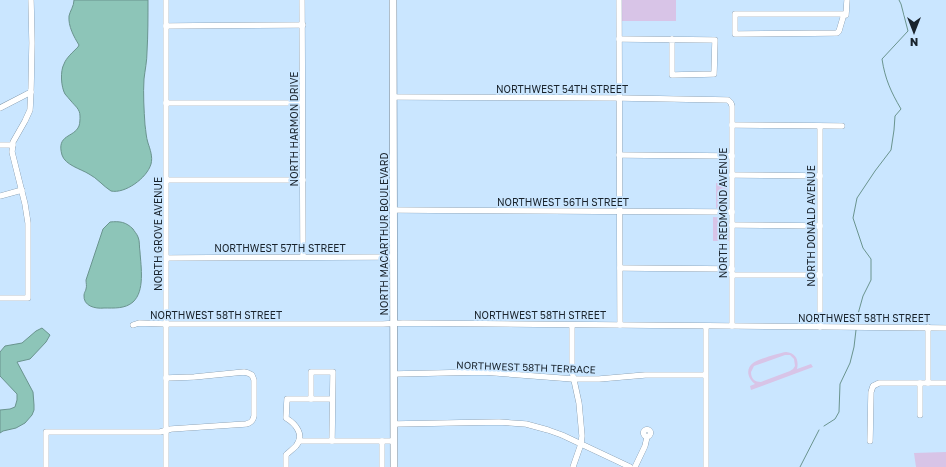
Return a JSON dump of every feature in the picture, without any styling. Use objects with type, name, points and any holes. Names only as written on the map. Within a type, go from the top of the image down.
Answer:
[{"type":"main road","name":"NORTH MACARTHUR BOULEVARD","points":[[393,0],[394,467]]},
{"type":"street","points":[[0,298],[28,298],[28,222],[22,190],[12,152],[13,142],[30,110],[32,43],[31,0]]},
{"type":"street","name":"NORTH GROVE AVENUE","points":[[166,0],[166,467]]},
{"type":"street","name":"NORTH HARMON DRIVE","points":[[302,0],[303,257]]},
{"type":"street","points":[[619,0],[620,325]]},
{"type":"street","points":[[844,14],[736,14],[736,34],[837,32],[839,31],[844,14],[846,14],[847,0]]},
{"type":"street","points":[[166,26],[302,25]]},
{"type":"street","points":[[619,39],[672,39],[715,40],[714,74],[672,75],[672,39]]},
{"type":"street","points":[[0,108],[31,92]]},
{"type":"street","name":"NORTHWEST 54TH STREET","points":[[393,97],[725,99],[730,101]]},
{"type":"street","name":"NORTH REDMOND AVENUE","points":[[730,101],[732,106],[732,326]]},
{"type":"street","points":[[166,103],[302,103]]},
{"type":"street","points":[[732,125],[842,126]]},
{"type":"street","name":"NORTH DONALD AVENUE","points":[[820,126],[820,327]]},
{"type":"street","points":[[0,145],[13,145]]},
{"type":"street","points":[[620,155],[732,156]]},
{"type":"street","points":[[732,175],[820,176]]},
{"type":"street","points":[[166,180],[303,180]]},
{"type":"street","points":[[0,196],[22,190]]},
{"type":"street","name":"NORTHWEST 56TH STREET","points":[[394,210],[732,212]]},
{"type":"street","points":[[732,225],[820,226]]},
{"type":"street","name":"NORTHWEST 57TH STREET","points":[[167,258],[394,257]]},
{"type":"street","points":[[620,268],[820,275]]},
{"type":"street","name":"NORTHWEST 58TH STREET","points":[[133,325],[139,323],[946,328]]},
{"type":"street","points":[[572,325],[573,379],[578,396],[582,436],[574,467]]},
{"type":"street","points":[[706,326],[706,467]]},
{"type":"street","points":[[928,327],[928,383]]},
{"type":"street","points":[[46,467],[46,432],[160,432],[171,429],[252,422],[254,416],[254,377],[248,373],[241,372],[194,377],[166,378]]},
{"type":"street","points":[[311,398],[311,372],[333,372],[332,441]]},
{"type":"street","name":"NORTHWEST 58TH TERRACE","points":[[394,374],[484,372],[573,379],[599,379],[651,374],[705,375]]},
{"type":"street","points":[[870,441],[871,392],[873,386],[879,383],[946,383]]},
{"type":"street","points":[[920,383],[920,415]]},
{"type":"street","points":[[286,467],[286,454],[296,446],[299,441],[299,432],[295,424],[286,418],[286,399],[332,398]]},
{"type":"street","points":[[394,424],[512,422],[526,424],[562,435],[630,467]]},
{"type":"street","points":[[636,467],[645,446],[647,436]]},
{"type":"street","points":[[299,441],[394,441]]},
{"type":"street","points":[[382,441],[382,467]]},
{"type":"shaded area","points":[[74,0],[148,0],[148,33],[144,96],[145,125],[152,161],[145,175],[135,184],[123,190],[111,191],[92,176],[70,164],[62,155],[61,143],[66,137],[77,130],[80,121],[79,111],[65,94],[62,79],[62,71],[65,62],[79,45],[69,24],[69,16]]},
{"type":"shaded area","points":[[622,0],[676,0],[676,21],[622,21]]},
{"type":"shaded area","points":[[716,183],[727,183],[728,208],[716,208]]},
{"type":"shaded area","points":[[713,217],[728,218],[729,241],[713,241]]},
{"type":"shaded area","points":[[110,222],[125,223],[133,229],[138,236],[141,265],[141,285],[137,297],[130,304],[119,308],[97,308],[90,306],[85,302],[84,295],[86,280],[103,229]]},
{"type":"shaded area","points":[[42,328],[50,335],[46,342],[30,359],[17,362],[33,392],[34,410],[32,415],[25,423],[16,428],[0,433],[0,410],[15,407],[17,394],[0,376],[0,352],[5,346],[22,343]]},
{"type":"shaded area","points":[[786,352],[794,355],[796,358],[798,363],[797,369],[811,364],[813,367],[751,390],[750,386],[755,384],[748,374],[751,365],[769,356]],"holes":[[[785,355],[790,355],[794,359],[795,366],[793,369],[761,382],[755,381],[751,374],[754,366]]]},
{"type":"shaded area","points":[[946,452],[946,467],[916,467],[914,453]]},
{"type":"waterway","points":[[856,321],[863,296],[871,280],[871,259],[863,248],[853,218],[857,198],[891,150],[895,116],[901,109],[889,85],[882,59],[908,31],[899,0]]},
{"type":"waterway","points":[[824,426],[835,419],[839,412],[840,384],[850,363],[856,330]]},
{"type":"waterway","points":[[800,467],[819,430]]}]
